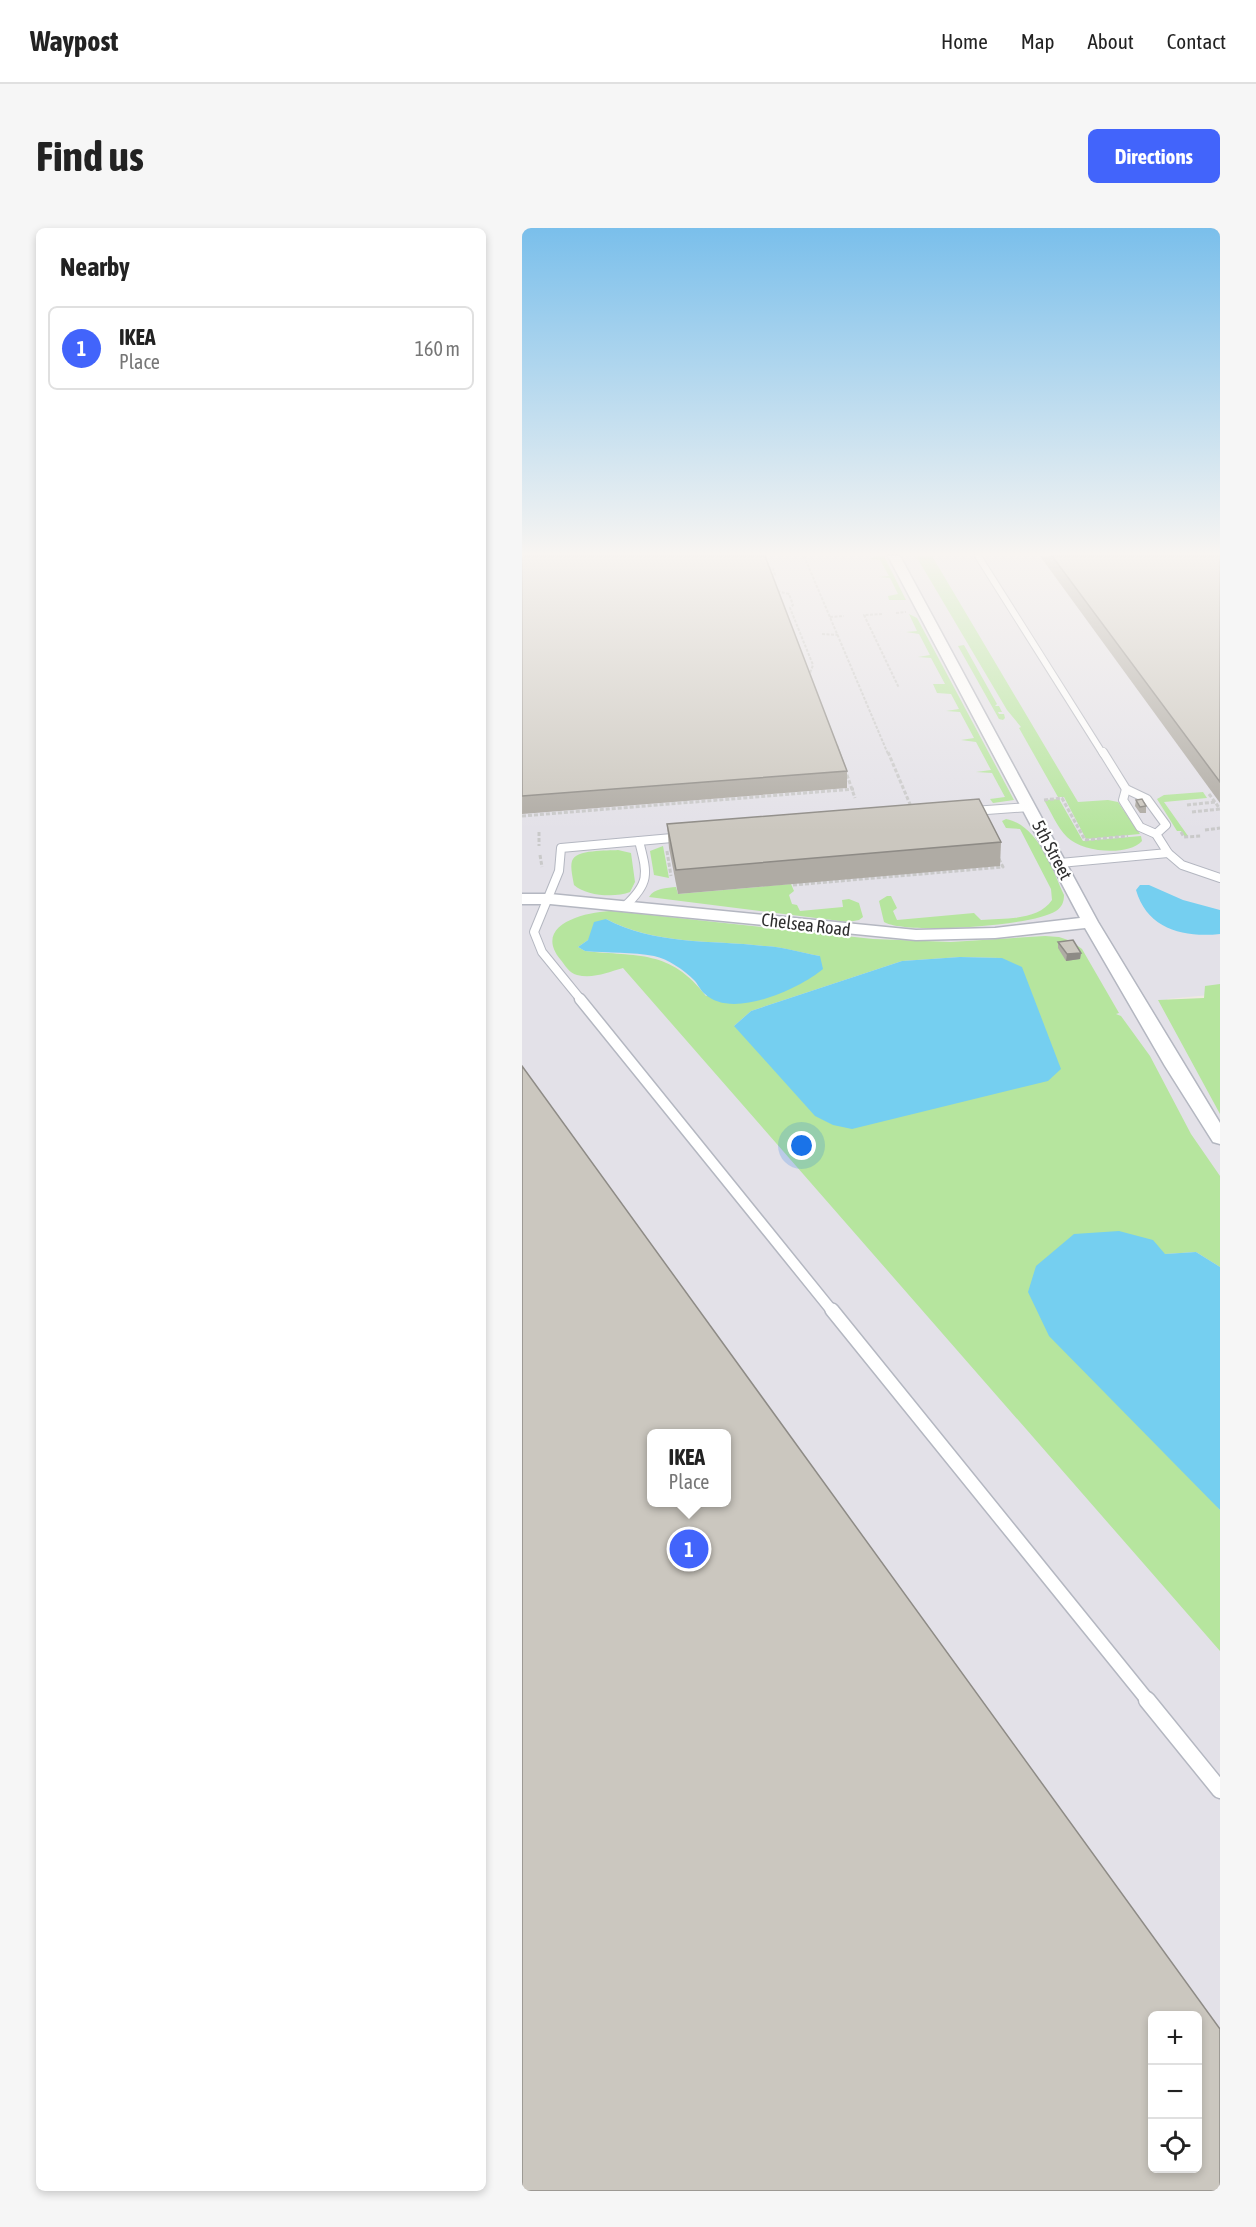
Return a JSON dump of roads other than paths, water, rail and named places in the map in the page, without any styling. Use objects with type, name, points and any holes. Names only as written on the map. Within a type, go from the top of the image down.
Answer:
[{"type":"street","name":"5th Street","points":[[943,648],[1090,922],[1168,1056],[1220,1138]]},
{"type":"street","name":"Chelsea Road","points":[[522,899],[550,899],[916,935],[995,933],[1090,922]]},
{"type":"lane","points":[[1036,648],[1126,789],[1147,799],[1166,825],[1156,834]]},
{"type":"lane","points":[[1126,789],[1123,800],[1140,826],[1156,834],[1168,853],[1182,865],[1220,878]]},
{"type":"lane","points":[[966,812],[1029,807]]},
{"type":"lane","points":[[696,836],[561,848],[559,871],[550,899],[540,913],[535,929],[542,951],[1220,1790]]},
{"type":"lane","points":[[625,906],[642,891],[647,880],[639,841]]},
{"type":"lane","points":[[1060,863],[1168,853]]},
{"type":"lane","points":[[522,931],[535,929]]},
{"type":"water","points":[[1140,885],[1149,885],[1183,900],[1220,910],[1220,934],[1181,932],[1158,922],[1141,903],[1136,890]]},
{"type":"water","points":[[606,919],[624,927],[663,937],[772,947],[820,956],[823,969],[798,985],[765,999],[731,1004],[717,1001],[703,992],[686,972],[659,957],[585,951],[578,947],[588,940],[594,922]]},
{"type":"water","points":[[960,957],[1002,958],[1022,967],[1061,1069],[1048,1081],[852,1129],[833,1125],[815,1116],[734,1026],[751,1011],[902,961]]},
{"type":"water","points":[[1119,1231],[1153,1240],[1165,1254],[1196,1252],[1220,1267],[1220,1510],[1049,1336],[1028,1292],[1036,1266],[1074,1234]]},
{"type":"place","name":"IKEA","points":[[689,1549]]}]
